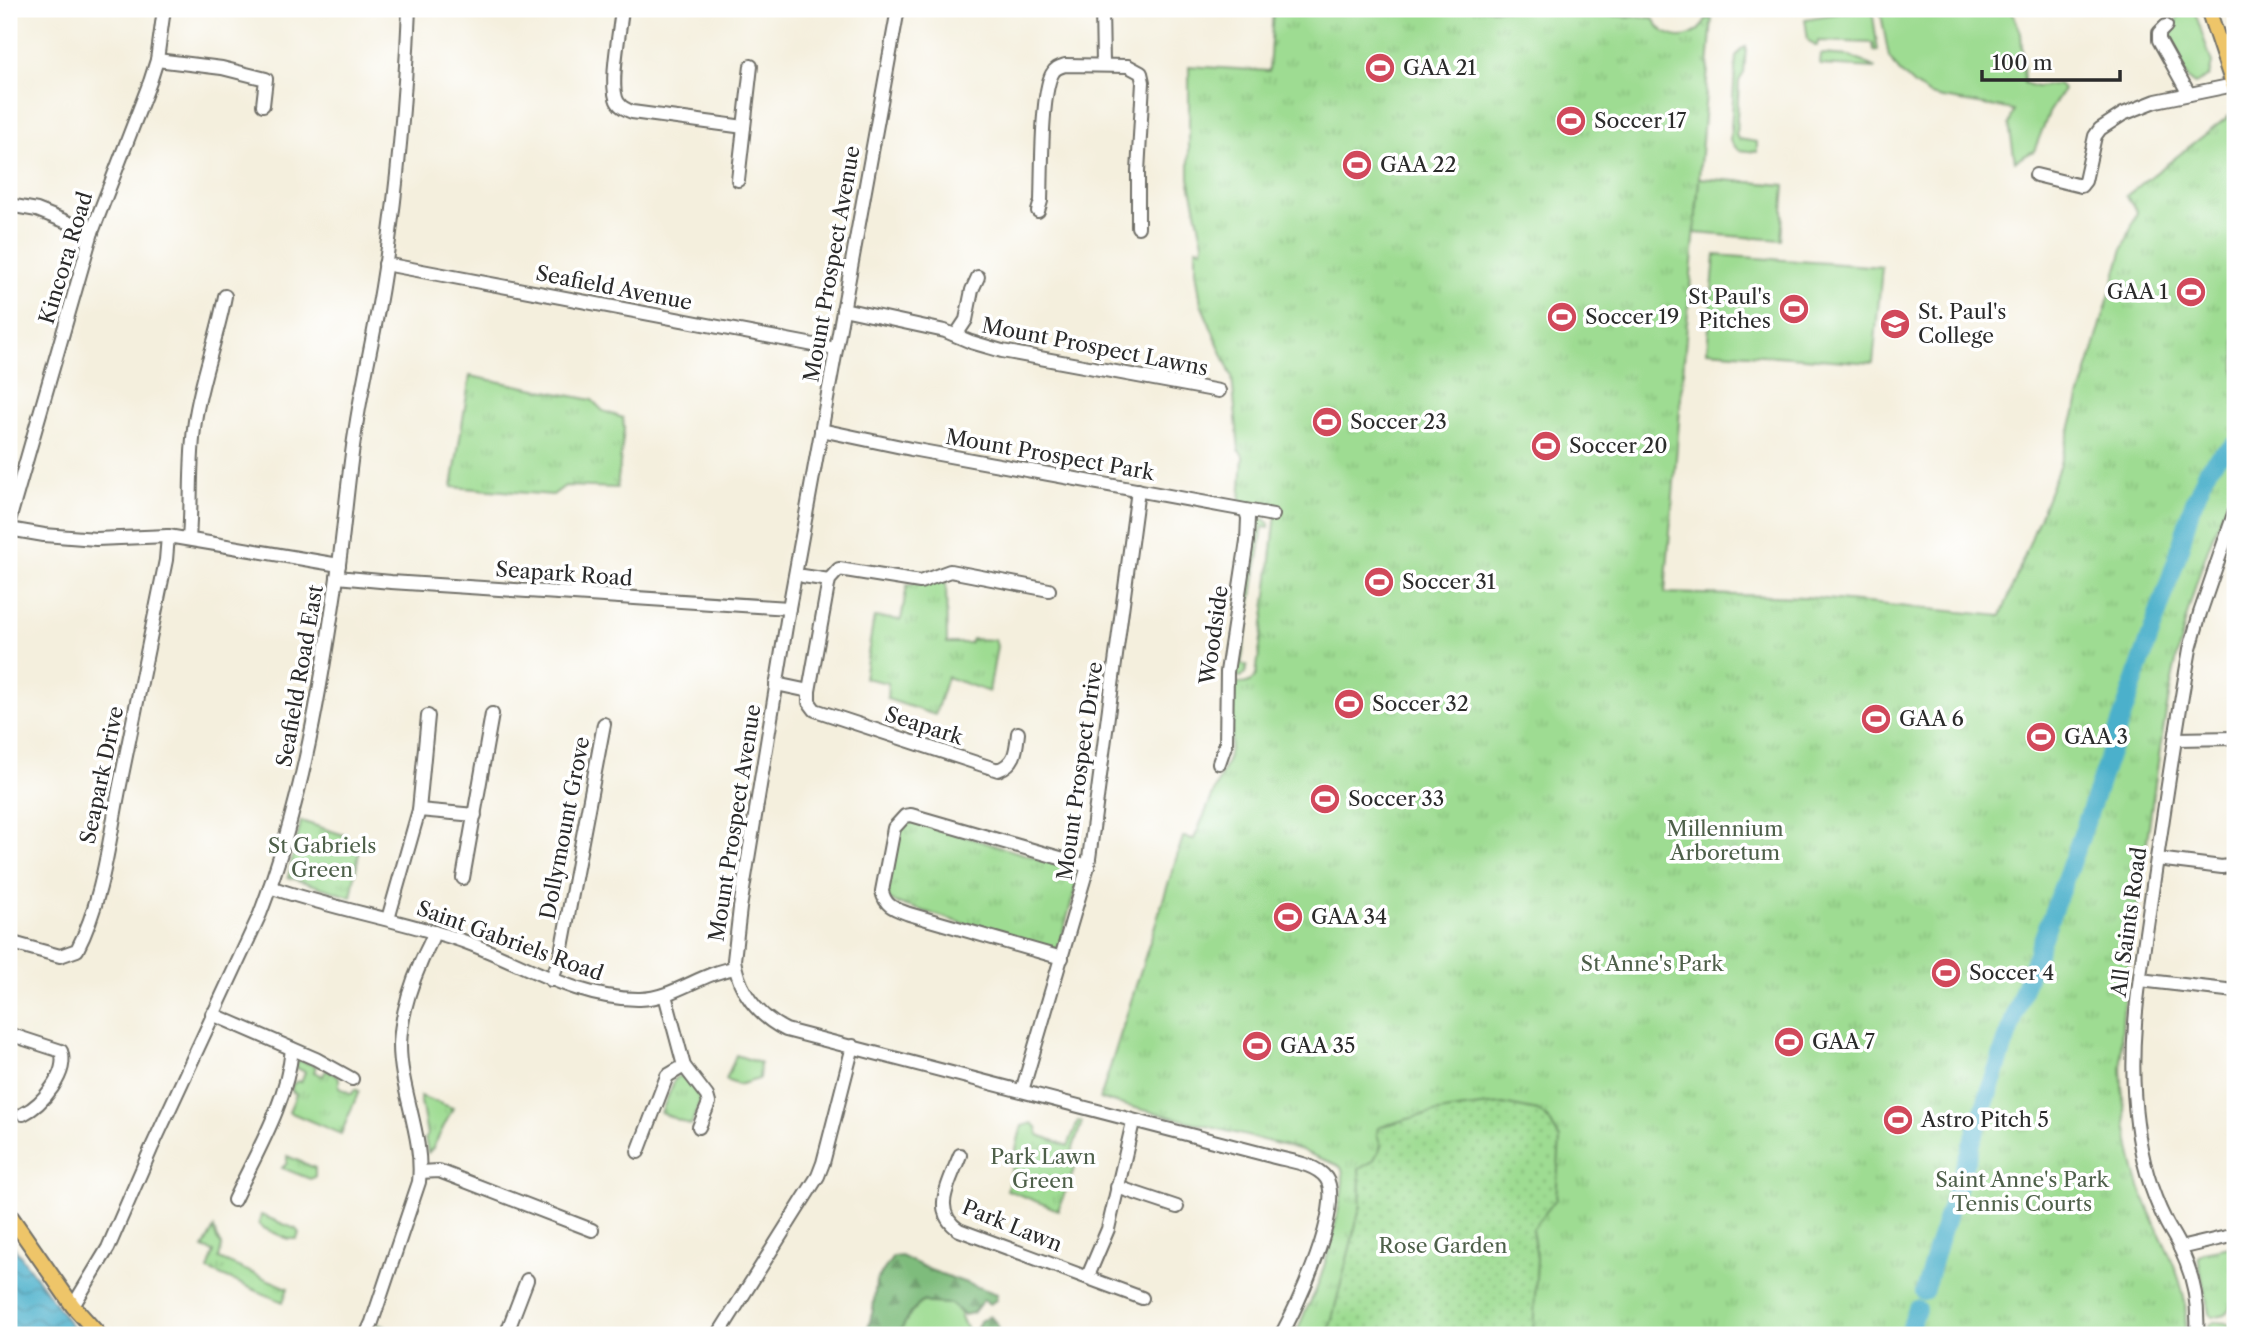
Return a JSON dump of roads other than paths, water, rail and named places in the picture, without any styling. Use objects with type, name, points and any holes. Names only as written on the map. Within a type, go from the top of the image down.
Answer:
[{"type":"main road","points":[[2208,9],[2235,87]]},
{"type":"main road","points":[[9,1214],[74,1306],[99,1335]]},
{"type":"street","name":"Kincora Road","points":[[9,521],[92,232],[157,60],[164,9]]},
{"type":"street","name":"Seafield Road East","points":[[74,1306],[108,1248],[212,1014],[260,914],[271,887],[300,787],[338,571],[354,434],[385,264],[405,85],[409,9]]},
{"type":"street","points":[[622,9],[614,84],[616,98],[621,107],[632,112],[744,127]]},
{"type":"street","name":"Mount Prospect Avenue","points":[[898,9],[776,684],[740,908],[733,960],[735,968],[744,993],[767,1021],[786,1030],[1309,1167],[1326,1178],[1330,1189],[1329,1204],[1317,1255],[1308,1282],[1281,1335]]},
{"type":"street","points":[[1102,9],[1103,64]]},
{"type":"street","points":[[2166,26],[2159,33],[2159,40],[2189,94]]},
{"type":"street","points":[[157,60],[222,68],[266,79],[263,105]]},
{"type":"street","points":[[1038,211],[1041,201],[1046,96],[1056,68],[1065,65],[1103,64],[1135,68],[1141,73],[1143,82],[1138,226]]},
{"type":"street","points":[[738,180],[751,66]]},
{"type":"street","points":[[2036,175],[2081,186],[2085,181],[2095,136],[2100,129],[2140,106],[2189,94],[2235,87]]},
{"type":"street","points":[[9,205],[37,210],[92,232]]},
{"type":"street","name":"Seafield Avenue","points":[[385,264],[835,349]]},
{"type":"street","points":[[956,335],[966,320],[972,290],[978,277]]},
{"type":"street","points":[[189,539],[194,424],[203,377],[220,324],[225,296]]},
{"type":"street","name":"Mount Prospect Lawns","points":[[843,309],[956,335],[1002,351],[1219,391]]},
{"type":"street","name":"Mount Prospect Park","points":[[821,429],[923,451],[1273,515]]},
{"type":"street","name":"Mount Prospect Drive","points":[[1022,1091],[1088,866],[1138,490]]},
{"type":"street","name":"Woodside","points":[[1219,764],[1226,743],[1226,679],[1247,541],[1246,511]]},
{"type":"street","name":"All Saints Road","points":[[2197,1335],[2193,1280],[2153,1192],[2136,1121],[2133,1050],[2157,859],[2190,649],[2235,511]]},
{"type":"street","name":"Seapark Road","points":[[9,529],[44,536],[96,539],[168,536],[391,582],[789,608]]},
{"type":"street","name":"Seapark Drive","points":[[9,942],[60,956],[77,950],[83,938],[95,905],[166,559],[168,536]]},
{"type":"street","points":[[776,684],[809,691],[830,579],[839,569],[920,582],[950,571],[1049,590]]},
{"type":"street","points":[[803,576],[830,579]]},
{"type":"street","name":"Seapark","points":[[809,691],[809,702],[815,710],[998,770],[1007,766],[1015,757],[1018,733]]},
{"type":"street","points":[[463,878],[492,714]]},
{"type":"street","points":[[387,919],[419,810],[428,716]]},
{"type":"street","name":"Dollymount Grove","points":[[551,980],[560,958],[604,724]]},
{"type":"street","points":[[2176,739],[2235,738]]},
{"type":"street","points":[[419,810],[474,816]]},
{"type":"street","points":[[1062,958],[909,914],[890,906],[884,901],[882,891],[894,828],[905,816],[911,815],[1088,866]]},
{"type":"street","points":[[2157,859],[2221,867],[2235,865]]},
{"type":"street","name":"Saint Gabriels Road","points":[[271,887],[458,939],[551,980],[585,992],[617,998],[642,999],[665,995],[716,972],[735,968]]},
{"type":"street","points":[[368,1335],[415,1199],[420,1172],[400,1045],[404,1016],[414,981],[434,932]]},
{"type":"street","points":[[2140,980],[2235,991]]},
{"type":"street","points":[[665,995],[684,1066],[707,1096],[709,1103],[699,1128]]},
{"type":"street","points":[[212,1014],[338,1070],[352,1079]]},
{"type":"street","points":[[9,1034],[61,1051],[63,1058],[62,1066],[48,1094],[35,1108],[23,1114]]},
{"type":"street","points":[[718,1335],[818,1176],[853,1046]]},
{"type":"street","points":[[234,1200],[277,1108],[285,1086],[292,1049]]},
{"type":"street","points":[[638,1152],[667,1076],[684,1066]]},
{"type":"street","points":[[1088,1276],[1108,1229],[1133,1122]]},
{"type":"street","name":"Park Lawn","points":[[960,1156],[943,1202],[943,1212],[948,1223],[959,1230],[1142,1298]]},
{"type":"street","points":[[420,1172],[439,1171],[592,1230]]},
{"type":"street","points":[[1117,1187],[1177,1207]]},
{"type":"street","points":[[2180,1248],[2235,1235]]},
{"type":"street","points":[[506,1335],[527,1280]]},
{"type":"water","points":[[9,1240],[78,1335],[9,1335]]},
{"type":"waterway","points":[[1937,1247],[2025,985],[2081,837],[2177,558],[2191,509],[2208,469],[2218,457],[2235,445]]},
{"type":"waterway","points":[[1924,1292],[1936,1250]]},
{"type":"waterway","points":[[1908,1335],[1917,1309]]},
{"type":"place","name":"GAA 21","points":[[1380,68]]},
{"type":"place","name":"Soccer 17","points":[[1571,121]]},
{"type":"place","name":"GAA 22","points":[[1357,165]]},
{"type":"place","name":"GAA 1","points":[[2191,292]]},
{"type":"place","name":"St Paul's Pitches","points":[[1794,309]]},
{"type":"place","name":"Soccer 19","points":[[1562,317]]},
{"type":"place","name":"St. Paul's College","points":[[1895,324]]},
{"type":"place","name":"Soccer 23","points":[[1327,422]]},
{"type":"place","name":"Soccer 20","points":[[1546,446]]},
{"type":"place","name":"Soccer 31","points":[[1379,582]]},
{"type":"place","name":"Soccer 32","points":[[1349,704]]},
{"type":"place","name":"GAA 6","points":[[1876,719]]},
{"type":"place","name":"GAA 3","points":[[2041,737]]},
{"type":"place","name":"Soccer 33","points":[[1325,799]]},
{"type":"place","name":"GAA 34","points":[[1288,917]]},
{"type":"place","name":"Soccer 4","points":[[1946,973]]},
{"type":"place","name":"GAA 7","points":[[1789,1042]]},
{"type":"place","name":"GAA 35","points":[[1257,1046]]},
{"type":"place","name":"Astro Pitch 5","points":[[1898,1120]]},
{"type":"park label","name":"Millennium Arboretum","points":[[1725,841]]},
{"type":"park label","name":"St Gabriels Green","points":[[322,858]]},
{"type":"park label","name":"St Anne's Park","points":[[1652,964]]},
{"type":"park label","name":"Park Lawn Green","points":[[1043,1169]]},
{"type":"park label","name":"Saint Anne's Park Tennis Courts","points":[[2022,1192]]},
{"type":"park label","name":"Rose Garden","points":[[1443,1246]]}]
